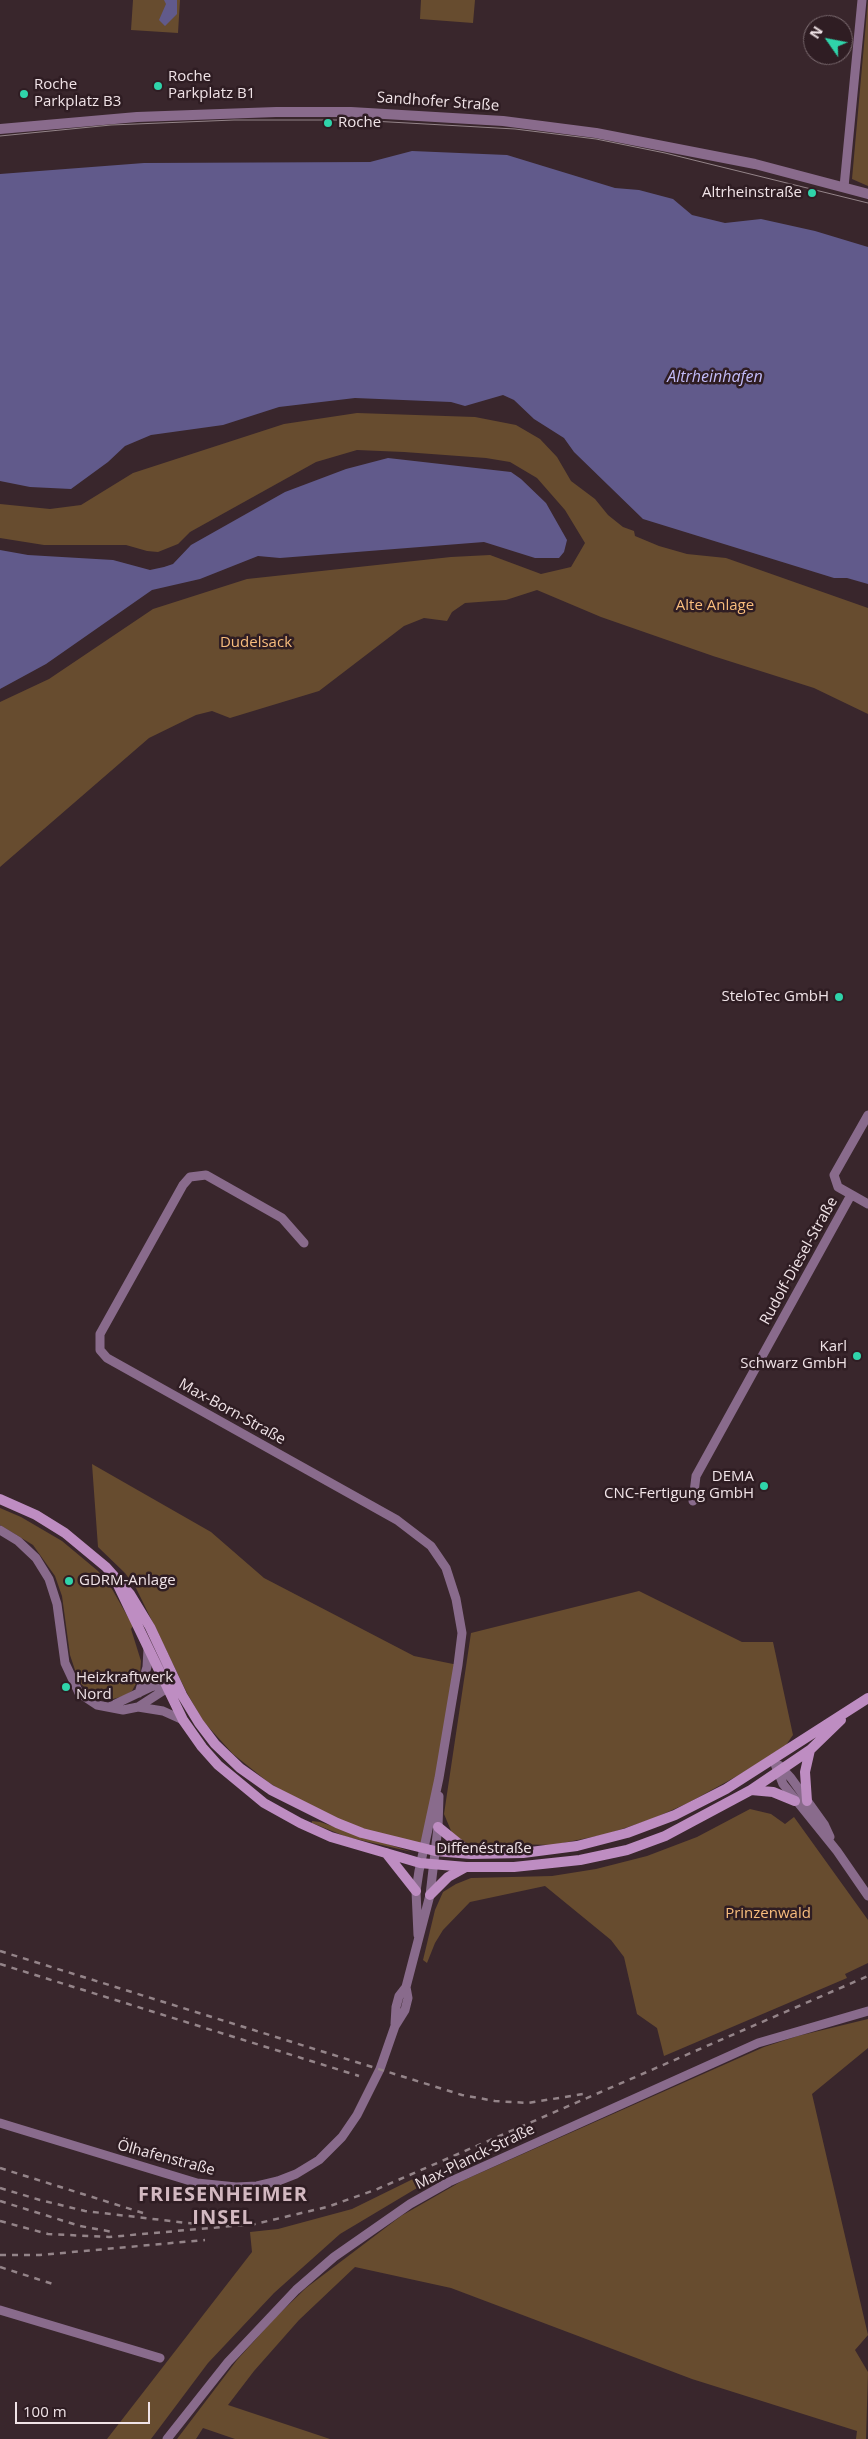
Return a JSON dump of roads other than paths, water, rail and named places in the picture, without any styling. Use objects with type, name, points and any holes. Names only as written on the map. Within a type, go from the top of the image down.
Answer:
[{"type":"main road","name":"Diffenéstraße","points":[[0,1499],[36,1515],[65,1533],[106,1567],[117,1582],[130,1594],[150,1627],[176,1682],[199,1723],[215,1744],[240,1768],[271,1790],[336,1824],[435,1851],[471,1854],[523,1853],[577,1846],[627,1833],[675,1815],[726,1789],[868,1698]]},
{"type":"main road","name":"Diffenéstraße","points":[[117,1582],[165,1686],[183,1720],[202,1747],[218,1764],[264,1802],[331,1837],[420,1863],[514,1867],[580,1860],[627,1850],[665,1836],[751,1790],[810,1750],[852,1709]]},
{"type":"main road","points":[[807,1801],[805,1772],[810,1750]]},
{"type":"main road","points":[[751,1790],[773,1792],[795,1801]]},
{"type":"main road","points":[[438,1827],[471,1854]]},
{"type":"main road","points":[[385,1852],[416,1891]]},
{"type":"main road","points":[[430,1895],[448,1877],[466,1866]]},
{"type":"street","points":[[844,187],[862,0]]},
{"type":"street","name":"Sandhofer Straße","points":[[0,129],[137,117],[276,112],[351,112],[422,116],[545,126],[596,133],[755,164],[868,194]]},
{"type":"street","name":"Rudolf-Diesel-Straße","points":[[868,1115],[834,1175],[838,1187],[868,1204]]},
{"type":"street","name":"Max-Born-Straße","points":[[304,1243],[282,1218],[274,1213],[206,1175],[190,1177],[183,1185],[100,1334],[100,1350],[107,1358],[397,1520],[417,1534],[436,1553],[448,1574],[456,1599],[462,1633],[439,1778],[424,1848]]},
{"type":"street","name":"Rudolf-Diesel-Straße","points":[[693,1501],[696,1476],[851,1194]]},
{"type":"street","points":[[0,1530],[18,1541],[36,1558],[50,1579],[57,1604],[65,1664],[72,1682],[87,1700],[97,1705],[123,1710],[138,1707],[163,1711],[183,1720]]},
{"type":"street","points":[[139,1693],[147,1667],[148,1649]]},
{"type":"street","points":[[108,1707],[139,1693],[176,1682]]},
{"type":"street","points":[[138,1707],[165,1686]]},
{"type":"street","points":[[773,1759],[824,1824],[837,1851]]},
{"type":"street","points":[[780,1770],[783,1784],[837,1851],[868,1896]]},
{"type":"street","name":"Max-Born-Straße","points":[[434,1864],[438,1827],[439,1778]]},
{"type":"street","name":"Ölhafenstraße","points":[[418,1935],[416,1891],[424,1848]]},
{"type":"street","name":"Ölhafenstraße","points":[[0,2123],[197,2183],[236,2187],[257,2186],[296,2174],[319,2160],[342,2137],[368,2095],[395,2026],[399,1996],[406,1988],[418,1935],[430,1895],[434,1864]]},
{"type":"street","name":"Max-Planck-Straße","points":[[167,2439],[228,2362],[296,2290],[334,2257],[410,2204],[449,2182],[758,2043],[868,2011]]},
{"type":"street","points":[[0,2310],[160,2358]]},
{"type":"water","points":[[164,0],[177,0],[177,14],[165,26],[159,20],[166,4]]},
{"type":"water","name":"Altrheinhafen","points":[[412,151],[507,155],[615,188],[639,190],[673,199],[692,215],[725,223],[761,219],[815,231],[868,247],[868,584],[847,578],[834,578],[643,519],[574,452],[564,438],[534,419],[514,400],[503,395],[465,406],[451,402],[355,398],[279,407],[223,425],[151,435],[125,446],[108,462],[71,489],[30,487],[0,481],[0,174],[144,163],[370,162]]},
{"type":"water","points":[[388,458],[511,472],[546,503],[567,540],[564,552],[559,558],[535,558],[484,542],[280,558],[258,556],[200,579],[152,590],[46,664],[0,689],[0,550],[28,555],[113,560],[150,570],[164,567],[173,564],[191,545],[285,492],[346,469]]},
{"type":"tram line","points":[[0,136],[111,125],[234,120],[354,120],[515,129],[596,139],[665,153],[868,203]]},
{"type":"railway","points":[[0,1951],[462,2095],[495,2101],[528,2103],[583,2094]]},
{"type":"railway","points":[[0,1964],[359,2076]]},
{"type":"railway","points":[[0,2221],[48,2234],[109,2237],[255,2224],[327,2207],[375,2190],[868,1976]]},
{"type":"railway","points":[[0,2168],[143,2213]]},
{"type":"railway","points":[[0,2188],[85,2211],[196,2224]]},
{"type":"railway","points":[[0,2201],[80,2226],[113,2232]]},
{"type":"railway","points":[[0,2255],[40,2255],[205,2240]]},
{"type":"railway","points":[[0,2267],[56,2285]]},
{"type":"place","name":"Roche Parkplatz B1","points":[[158,86]]},
{"type":"place","name":"Roche Parkplatz B3","points":[[24,94]]},
{"type":"place","name":"Roche","points":[[328,123]]},
{"type":"place","name":"Altrheinstraße","points":[[812,193]]},
{"type":"place","name":"SteloTec GmbH","points":[[839,997]]},
{"type":"place","name":"Karl Schwarz GmbH","points":[[857,1356]]},
{"type":"place","name":"DEMA CNC-Fertigung GmbH","points":[[764,1486]]},
{"type":"place","name":"GDRM-Anlage","points":[[69,1581]]},
{"type":"place","name":"Heizkraftwerk Nord","points":[[66,1687]]},
{"type":"district","name":"FRIESENHEIMER INSEL","points":[[223,2206]]},
{"type":"park label","name":"Alte Anlage","points":[[715,606]]},
{"type":"park label","name":"Dudelsack","points":[[256,643]]},
{"type":"park label","name":"Prinzenwald","points":[[768,1914]]}]
